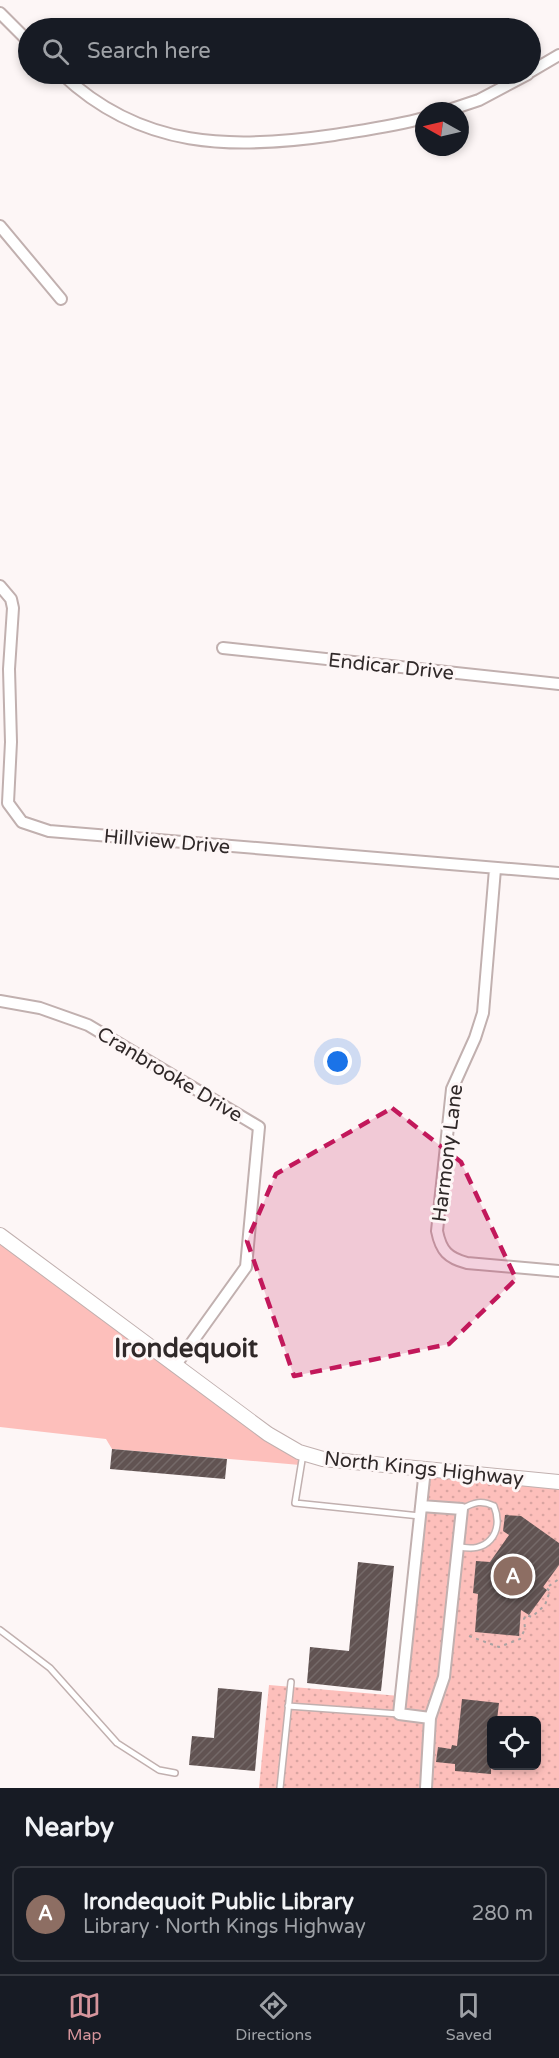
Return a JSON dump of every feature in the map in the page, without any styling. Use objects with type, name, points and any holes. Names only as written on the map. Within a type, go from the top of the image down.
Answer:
[{"type":"street","points":[[0,13],[18,31]]},
{"type":"street","points":[[541,66],[559,55]]},
{"type":"street","points":[[75,84],[104,106],[137,123],[185,138],[228,144],[287,142],[415,120]]},
{"type":"street","points":[[469,103],[509,84]]},
{"type":"street","points":[[0,226],[61,299]]},
{"type":"street","name":"Hillview Drive","points":[[0,586],[11,599],[13,608],[9,669],[11,742],[8,803],[22,822],[49,831],[559,873]]},
{"type":"street","name":"Endicar Drive","points":[[223,648],[559,684]]},
{"type":"street","name":"Harmony Lane","points":[[495,869],[483,1013],[475,1038],[452,1089],[437,1231],[444,1252],[453,1259],[467,1263],[559,1270]]},
{"type":"street","name":"Cranbrooke Drive","points":[[0,1001],[40,1008],[88,1025],[259,1127],[246,1267],[175,1366]]},
{"type":"street","name":"North Kings Highway","points":[[0,1235],[274,1438],[303,1453],[338,1461],[559,1482]]},
{"type":"street","points":[[425,1469],[399,1714],[430,1718]]},
{"type":"street","points":[[420,1511],[462,1509],[444,1677],[430,1718],[426,1788]]},
{"type":"lane","points":[[303,1453],[295,1503],[420,1511]]},
{"type":"lane","points":[[458,1546],[479,1549],[488,1545],[496,1535],[494,1506],[484,1502],[472,1503],[462,1509]]},
{"type":"lane","points":[[0,1630],[50,1668],[117,1743],[159,1770],[175,1773]]},
{"type":"lane","points":[[280,1788],[291,1682]]},
{"type":"lane","points":[[288,1706],[399,1714]]},
{"type":"path","points":[[469,1636],[494,1646],[504,1647],[516,1642],[524,1634],[526,1616],[532,1617],[543,1608],[550,1591],[546,1588],[559,1579]]},
{"type":"highlighted area","points":[[392,1108],[461,1162],[516,1279],[449,1344],[294,1376],[247,1241],[276,1174]]},
{"type":"shaded area","points":[[0,1235],[303,1453],[300,1465],[112,1449],[106,1439],[0,1427]]},
{"type":"shaded area","points":[[423,1469],[559,1482],[559,1788],[259,1788],[269,1685],[400,1696]]},
{"type":"building","points":[[112,1449],[227,1459],[225,1479],[110,1469]]},
{"type":"building","points":[[505,1515],[521,1516],[559,1543],[559,1565],[543,1587],[547,1590],[529,1615],[521,1610],[519,1636],[475,1632],[478,1594],[473,1593],[476,1561],[490,1562],[509,1535],[503,1531]]},
{"type":"building","points":[[358,1562],[394,1566],[381,1691],[307,1683],[310,1647],[349,1651]]},
{"type":"building","points":[[218,1688],[262,1692],[255,1771],[189,1765],[192,1736],[214,1738]]},
{"type":"building","points":[[462,1699],[499,1703],[497,1716],[487,1716],[487,1770],[491,1770],[491,1774],[455,1771],[455,1764],[436,1762],[438,1747],[451,1749],[452,1745],[457,1746]]},
{"type":"place","name":"Irondequoit Public Library","points":[[513,1576]]},
{"type":"district","name":"Irondequoit","points":[[186,1348]]}]
